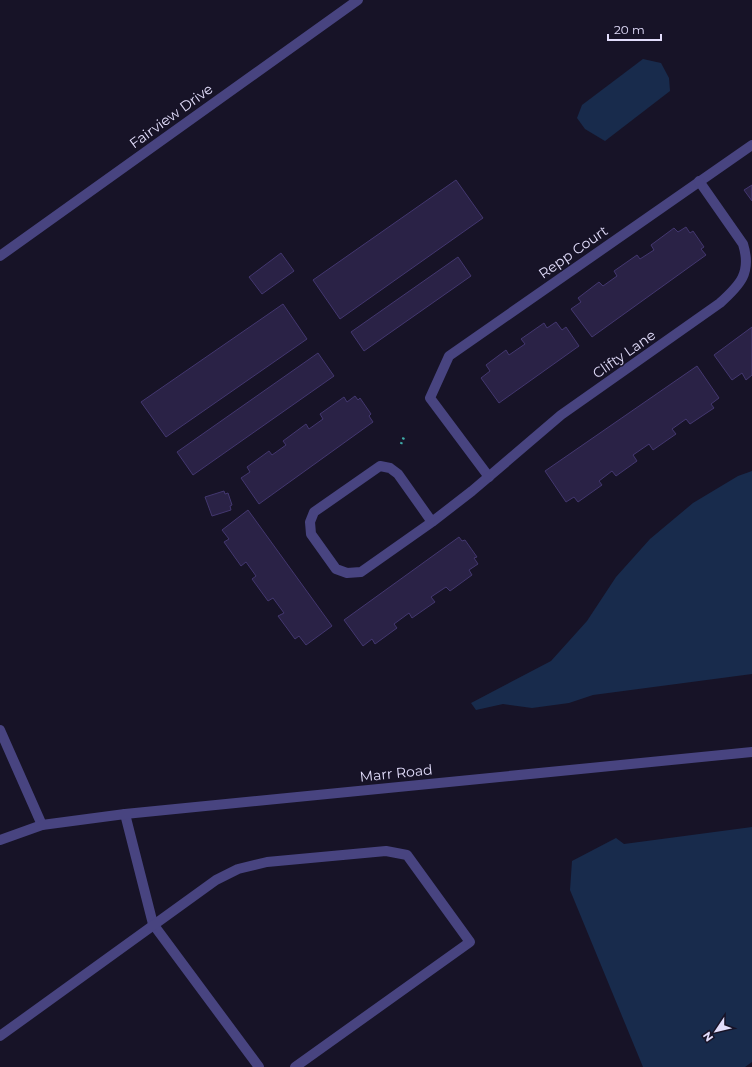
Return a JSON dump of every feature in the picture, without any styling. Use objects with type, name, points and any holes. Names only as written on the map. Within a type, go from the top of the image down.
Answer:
[{"type":"street","name":"Fairview Drive","points":[[0,256],[358,0]]},
{"type":"street","name":"Repp Court","points":[[489,477],[430,398],[449,356],[752,145]]},
{"type":"street","name":"Clifty Lane","points":[[432,522],[398,474],[390,468],[380,466],[314,512],[310,522],[311,534],[336,569],[347,573],[361,572],[432,522],[489,477],[561,415],[720,303],[742,282],[747,268],[747,255],[743,244],[699,182]]},
{"type":"street","points":[[0,730],[42,825]]},
{"type":"street","name":"Marr Road","points":[[0,840],[42,825],[125,814],[752,752]]},
{"type":"street","points":[[125,814],[153,924],[259,1067]]},
{"type":"street","points":[[0,1036],[153,924],[216,880],[238,869],[267,862],[386,851],[407,856],[470,942],[295,1067]]},
{"type":"path","points":[[401,444],[404,437]]},
{"type":"water","points":[[643,59],[661,63],[669,78],[670,91],[605,141],[585,129],[577,118],[582,105]]},
{"type":"water","points":[[752,471],[752,674],[593,695],[569,703],[532,708],[503,704],[476,710],[471,703],[551,661],[587,621],[616,577],[650,539],[693,503],[738,476]]},
{"type":"water","points":[[752,827],[752,1062],[745,1067],[643,1067],[570,890],[572,861],[616,838],[624,844]]},
{"type":"building","points":[[456,180],[483,218],[340,319],[313,280]]},
{"type":"building","points":[[752,185],[752,201],[744,190]]},
{"type":"building","points":[[686,227],[690,233],[693,231],[704,247],[701,249],[706,255],[592,337],[571,309],[581,302],[578,298],[599,282],[603,286],[617,276],[614,271],[637,255],[640,259],[654,250],[651,245],[674,228],[678,232]]},
{"type":"building","points":[[281,253],[294,271],[262,294],[249,277]]},
{"type":"building","points":[[458,257],[471,276],[364,351],[351,332]]},
{"type":"building","points":[[283,304],[307,339],[166,437],[141,402]]},
{"type":"building","points":[[556,322],[562,330],[566,327],[579,346],[499,403],[481,378],[490,371],[486,365],[506,350],[509,355],[525,344],[521,339],[544,323],[547,328]]},
{"type":"building","points":[[752,327],[752,375],[746,380],[742,373],[732,380],[714,355]]},
{"type":"building","points":[[318,353],[334,376],[193,475],[177,452]]},
{"type":"building","points":[[697,366],[719,398],[711,404],[714,408],[690,424],[686,419],[672,429],[676,434],[653,450],[649,444],[633,455],[637,461],[616,476],[612,471],[599,481],[602,485],[578,502],[574,497],[566,502],[545,471]]},
{"type":"building","points":[[355,396],[358,400],[360,398],[371,414],[369,416],[373,422],[259,504],[241,478],[250,472],[247,467],[269,451],[272,455],[286,445],[283,441],[306,424],[309,429],[323,419],[320,414],[344,397],[347,402]]},
{"type":"building","points":[[224,491],[225,494],[228,493],[232,505],[230,506],[231,510],[212,516],[205,497]]},
{"type":"building","points":[[248,510],[332,626],[306,645],[299,636],[295,639],[278,616],[284,613],[273,598],[268,601],[252,579],[256,576],[246,562],[241,566],[224,542],[229,539],[222,530]]},
{"type":"building","points":[[459,537],[462,541],[465,540],[477,557],[474,558],[478,564],[469,570],[472,575],[450,591],[446,587],[431,597],[435,602],[412,618],[409,613],[394,624],[397,628],[375,644],[372,639],[363,646],[344,620]]}]
